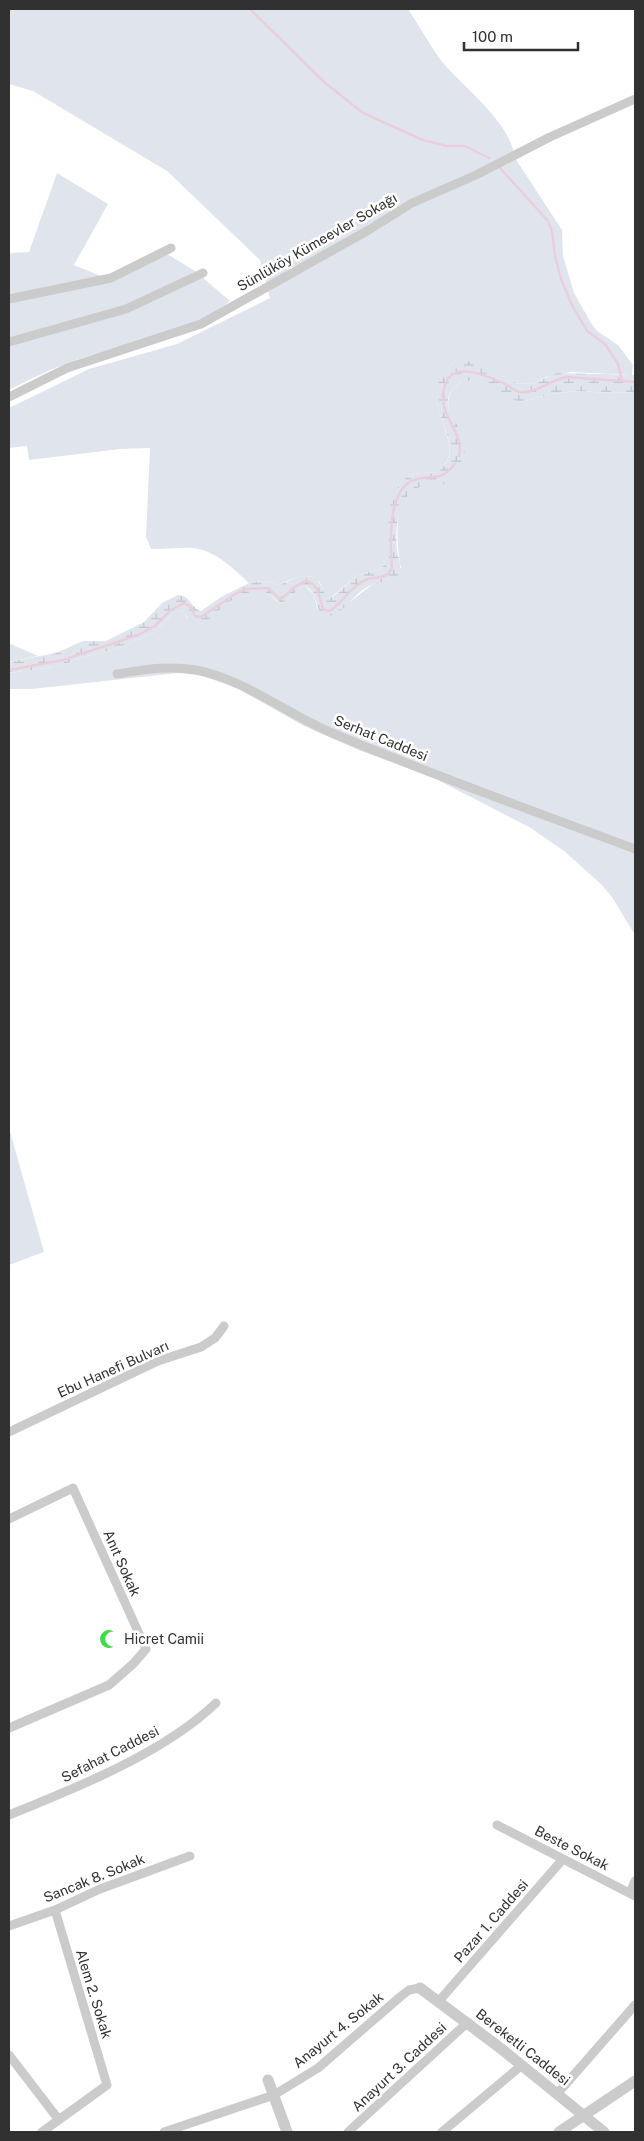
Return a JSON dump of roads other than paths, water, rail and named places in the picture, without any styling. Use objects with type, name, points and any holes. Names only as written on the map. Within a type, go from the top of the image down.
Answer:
[{"type":"street","name":"Sünlüköy Kümeevler Sokağı","points":[[9,397],[67,368],[201,324],[367,231],[412,203],[476,175],[550,137],[635,99]]},
{"type":"street","points":[[9,299],[111,278],[171,248]]},
{"type":"street","points":[[9,342],[119,312],[204,273]]},
{"type":"street","name":"Serhat Caddesi","points":[[117,674],[167,668],[195,670],[229,679],[308,722],[363,746],[635,849]]},
{"type":"street","name":"Ebu Hanefi Bulvarı","points":[[9,1432],[158,1361],[201,1347],[215,1338],[224,1326]]},
{"type":"street","name":"Anıt Sokak","points":[[9,1519],[73,1488],[146,1649],[134,1663],[109,1685],[9,1728]]},
{"type":"street","name":"Sefahat Caddesi","points":[[9,1815],[74,1789],[129,1761],[175,1736],[200,1718],[216,1703]]},
{"type":"street","name":"Beste Sokak","points":[[497,1825],[632,1894]]},
{"type":"street","name":"Sancak 8. Sokak","points":[[9,1926],[55,1910],[100,1889],[190,1856]]},
{"type":"street","name":"Pazar 1. Caddesi","points":[[439,2001],[563,1859]]},
{"type":"street","points":[[632,1894],[635,1881]]},
{"type":"street","name":"Alem 2. Sokak","points":[[55,1910],[107,2085],[59,2120]]},
{"type":"street","name":"Bereketli Caddesi","points":[[420,1988],[468,2022],[604,2132]]},
{"type":"street","name":"Anayurt 4. Sokak","points":[[164,2132],[274,2096],[318,2068],[409,1990],[420,1988]]},
{"type":"street","points":[[558,2093],[635,2005]]},
{"type":"street","name":"Anayurt 3. Caddesi","points":[[352,2131],[468,2022]]},
{"type":"street","points":[[9,2055],[59,2120],[42,2132]]},
{"type":"street","points":[[442,2132],[522,2065]]},
{"type":"street","points":[[268,2080],[288,2132]]},
{"type":"street","points":[[559,2132],[635,2081]]},
{"type":"waterway","points":[[250,9],[324,82],[363,113],[423,140],[447,146],[465,146],[489,158]]},
{"type":"waterway","points":[[500,168],[548,221],[552,231],[555,256],[561,279],[572,305],[587,331],[605,344],[611,353],[618,364],[622,381]]},
{"type":"waterway","points":[[459,456],[458,437],[446,412],[443,399],[447,380],[458,372],[466,371],[482,375],[497,380],[520,392],[532,391],[555,380],[567,377],[635,382]]},
{"type":"waterway","points":[[9,670],[63,660],[138,635],[155,626],[171,610],[184,603],[190,606],[195,616],[201,617],[235,594],[246,589],[268,588],[280,599],[297,585],[307,581],[312,583],[317,589],[324,610],[330,611],[360,583],[387,575],[392,568],[392,517],[400,492],[407,484],[417,479],[441,475],[450,470],[455,464]]},
{"type":"place","name":"Hicret Camii","points":[[109,1639]]}]
